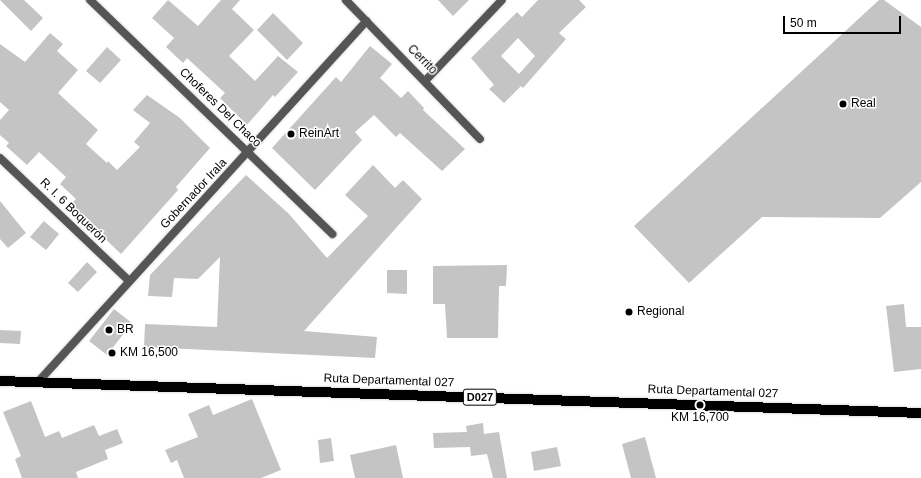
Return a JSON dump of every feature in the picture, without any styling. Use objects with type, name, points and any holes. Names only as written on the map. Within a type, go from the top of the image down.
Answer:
[{"type":"main road","name":"Ruta Departamental 027","points":[[0,381],[921,413]]},
{"type":"street","name":"Choferes Del Chaco","points":[[90,0],[250,152],[332,234]]},
{"type":"street","name":"Cerrito","points":[[346,0],[426,80],[480,139]]},
{"type":"street","points":[[426,80],[502,0]]},
{"type":"street","name":"Gobernador Irala","points":[[38,382],[129,281],[250,152],[366,21]]},
{"type":"street","name":"R. I. 6 Boquerón","points":[[0,158],[129,281]]},
{"type":"building","points":[[0,0],[24,0],[43,18],[31,31]]},
{"type":"building","points":[[168,0],[198,26],[221,0],[240,0],[232,9],[254,30],[229,56],[255,81],[278,56],[298,72],[275,97],[273,95],[247,125],[220,98],[225,93],[187,58],[183,63],[166,47],[174,38],[152,18]]},
{"type":"building","points":[[438,0],[469,0],[453,16]]},
{"type":"building","points":[[538,0],[579,0],[586,7],[559,33],[566,39],[523,88],[521,86],[504,103],[489,89],[494,85],[471,58],[517,12],[522,17]],"holes":[[[518,38],[535,56],[519,74],[501,56]]]},
{"type":"building","name":"Real","points":[[879,0],[884,0],[921,27],[921,182],[880,218],[762,217],[689,283],[634,226]]},
{"type":"building","points":[[273,13],[303,43],[287,60],[257,30]]},
{"type":"building","points":[[50,33],[63,44],[57,51],[78,70],[58,93],[98,130],[86,144],[107,163],[108,161],[117,170],[140,147],[134,142],[150,123],[133,110],[147,95],[180,118],[210,148],[176,187],[178,190],[121,254],[70,205],[76,199],[60,184],[66,177],[39,152],[27,165],[6,146],[9,143],[0,135],[0,120],[9,110],[0,102],[0,44],[25,62]]},
{"type":"building","points":[[370,46],[392,64],[380,78],[401,98],[408,91],[424,108],[423,110],[465,149],[442,171],[400,133],[396,137],[374,115],[355,132],[362,140],[315,190],[272,148],[336,77],[341,82]]},
{"type":"building","points":[[107,47],[121,60],[100,83],[86,71]]},
{"type":"building","points":[[373,165],[395,188],[403,180],[422,199],[304,331],[377,337],[375,358],[144,347],[145,324],[217,327],[220,257],[198,279],[174,278],[172,297],[148,296],[150,275],[246,175],[289,214],[327,258],[368,216],[345,195]]},
{"type":"building","points":[[0,201],[26,233],[8,248],[0,239]]},
{"type":"building","points":[[44,221],[59,234],[46,250],[30,237]]},
{"type":"building","points":[[87,262],[97,272],[78,292],[68,283]]},
{"type":"building","points":[[507,265],[506,286],[499,286],[498,338],[447,338],[445,304],[433,304],[433,266]]},
{"type":"building","points":[[387,270],[407,270],[407,294],[387,293]]},
{"type":"building","points":[[904,304],[906,327],[921,327],[921,369],[894,372],[886,306]]},
{"type":"building","points":[[114,309],[132,323],[107,355],[89,341]]},
{"type":"building","points":[[0,330],[21,331],[20,344],[0,343]]},
{"type":"building","points":[[252,399],[281,470],[261,478],[184,478],[177,460],[171,463],[165,450],[198,437],[188,414],[209,405],[213,415]]},
{"type":"building","points":[[31,401],[45,437],[59,431],[62,438],[94,425],[99,436],[117,429],[123,443],[105,450],[108,459],[76,472],[78,478],[22,478],[15,459],[21,456],[3,412]]},
{"type":"building","points":[[483,423],[484,434],[499,432],[507,478],[493,478],[487,454],[471,456],[470,447],[434,448],[433,433],[467,432],[466,426]]},
{"type":"building","points":[[645,437],[656,478],[631,478],[622,444]]},
{"type":"building","points":[[331,438],[334,461],[320,463],[318,440]]},
{"type":"building","points":[[396,445],[403,478],[355,478],[350,455]]},
{"type":"building","points":[[557,447],[561,466],[534,471],[531,452]]},
{"type":"place","name":"Real","points":[[843,104]]},
{"type":"place","name":"ReinArt","points":[[291,134]]},
{"type":"place","name":"Regional","points":[[629,312]]},
{"type":"place","name":"BR","points":[[109,330]]},
{"type":"place","name":"KM 16,500","points":[[112,353]]},
{"type":"place","name":"KM 16,700","points":[[700,405]]}]
